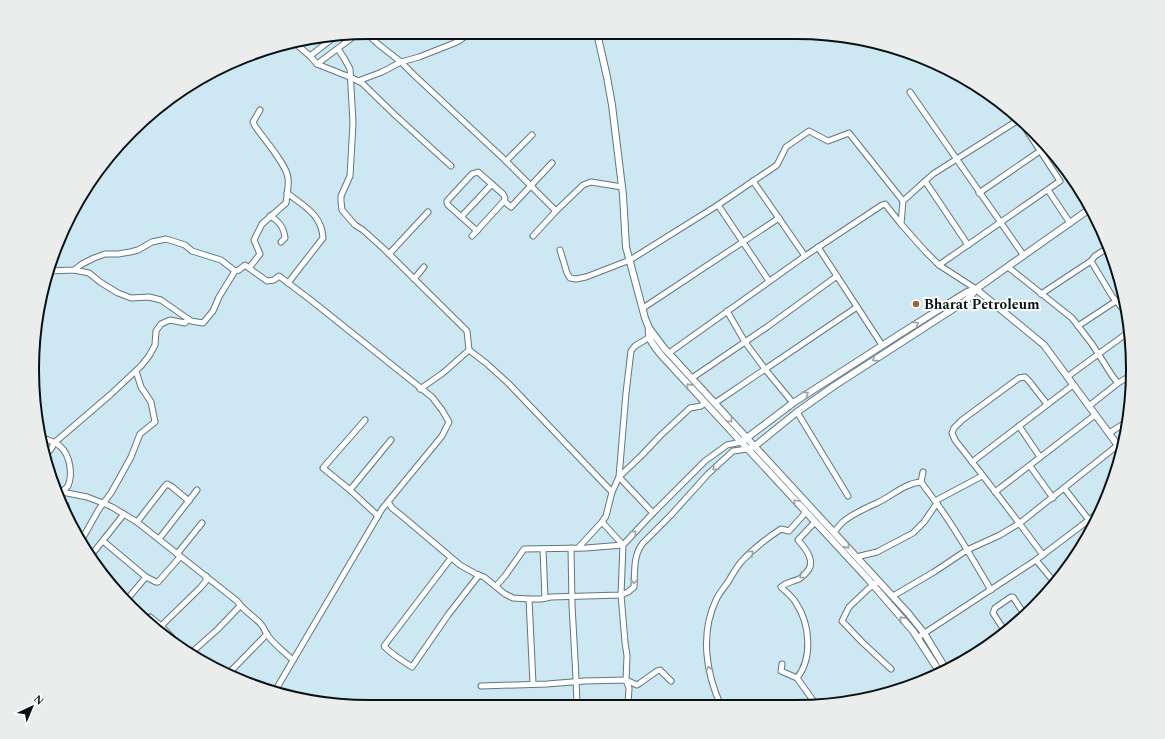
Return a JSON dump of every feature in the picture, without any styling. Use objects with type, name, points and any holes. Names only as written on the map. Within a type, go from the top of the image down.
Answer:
[{"type":"street","points":[[373,39],[401,62],[506,161],[556,211]]},
{"type":"street","points":[[358,81],[382,72],[401,62],[419,57],[452,44],[460,39]]},
{"type":"street","points":[[598,39],[612,105],[622,187],[626,247],[649,328],[648,333],[669,353],[908,612],[924,633],[943,665]]},
{"type":"street","points":[[317,64],[349,40]]},
{"type":"street","points":[[310,56],[328,42]]},
{"type":"street","points":[[299,46],[317,64],[362,83],[451,166]]},
{"type":"street","points":[[338,49],[350,69],[353,123],[350,176],[341,196],[342,210],[355,225],[363,230],[389,254],[467,330],[469,350],[508,383],[612,492]]},
{"type":"street","points":[[910,92],[1024,256]]},
{"type":"street","points":[[249,268],[260,254],[254,240],[262,224],[286,203],[287,193],[288,176],[283,164],[253,122],[260,110]]},
{"type":"street","points":[[901,224],[903,201],[925,181],[933,174],[1015,122]]},
{"type":"street","points":[[560,250],[567,273],[570,278],[576,279],[630,260],[718,205],[776,165],[786,147],[808,131],[828,141],[849,133],[903,201]]},
{"type":"street","points":[[506,161],[532,135]]},
{"type":"street","points":[[939,265],[1060,181],[1035,143]]},
{"type":"street","points":[[980,193],[1040,150]]},
{"type":"street","points":[[504,201],[511,207],[552,163]]},
{"type":"street","points":[[472,236],[477,231],[504,201],[505,196],[480,173],[475,172],[447,200],[446,203],[477,231]]},
{"type":"street","points":[[753,181],[805,256]]},
{"type":"street","points":[[925,181],[968,245]]},
{"type":"street","points":[[533,236],[583,185],[591,182],[622,187]]},
{"type":"street","points":[[461,217],[492,184]]},
{"type":"street","points":[[1048,190],[1070,223]]},
{"type":"street","points":[[287,193],[316,216],[323,232],[323,238],[288,283]]},
{"type":"street","points":[[669,353],[805,256],[884,204],[939,265],[976,289],[1044,344],[1118,444]]},
{"type":"street","points":[[718,205],[769,281]]},
{"type":"street","points":[[389,254],[428,212]]},
{"type":"street","points":[[628,700],[629,688],[626,680],[627,656],[621,595],[623,545],[705,461],[727,445],[741,442],[748,438],[793,402],[967,292],[976,289],[1086,212]]},
{"type":"street","points":[[270,216],[280,223],[284,232],[285,238],[281,242]]},
{"type":"street","points":[[643,308],[779,218]]},
{"type":"street","points":[[74,270],[82,264],[99,256],[138,250],[152,242],[166,239],[185,245],[192,251],[221,260],[235,271]]},
{"type":"street","points":[[818,247],[886,351]]},
{"type":"street","points":[[1041,294],[1091,261],[1095,256],[1104,250]]},
{"type":"street","points":[[1091,261],[1120,306]]},
{"type":"street","points":[[54,271],[74,270],[89,273],[118,294],[132,298],[161,300],[191,321],[203,323],[213,311],[219,297],[235,271],[239,270],[245,264],[267,281],[276,279],[279,276],[432,398],[442,410],[449,422],[442,436],[378,516],[277,687]]},
{"type":"street","points":[[414,279],[424,267]]},
{"type":"street","points":[[1008,267],[1064,311],[1078,326],[1118,383]]},
{"type":"street","points":[[692,378],[767,327],[837,276]]},
{"type":"street","points":[[388,502],[402,516],[460,565],[479,576],[484,577],[505,594],[513,598],[529,599],[621,595],[634,587],[635,560],[639,548],[708,474],[733,451],[748,449],[755,446],[797,412],[834,386],[964,302],[976,289]]},
{"type":"street","points":[[1078,326],[1116,301]]},
{"type":"street","points":[[715,403],[857,307]]},
{"type":"street","points":[[728,311],[745,342],[765,369],[793,402]]},
{"type":"street","points":[[49,451],[54,443],[136,371],[149,356],[155,345],[156,331],[161,324],[170,320],[185,323],[188,319]]},
{"type":"street","points":[[652,336],[653,344],[662,356],[873,585],[918,638],[937,668]]},
{"type":"street","points":[[578,548],[606,516],[612,492],[619,477],[631,351],[635,346],[652,336]]},
{"type":"street","points":[[1067,377],[1124,336]]},
{"type":"street","points":[[420,389],[469,350]]},
{"type":"street","points":[[84,537],[131,457],[140,434],[155,422],[152,402],[141,387],[136,371]]},
{"type":"street","points":[[1043,555],[955,440],[952,433],[954,428],[962,420],[1019,378],[1025,377],[1047,404]]},
{"type":"street","points":[[1089,406],[1126,379]]},
{"type":"street","points":[[972,462],[1073,385]]},
{"type":"street","points":[[619,477],[690,408],[701,406],[705,403]]},
{"type":"street","points":[[797,412],[848,496]]},
{"type":"street","points":[[995,492],[1095,415]]},
{"type":"street","points":[[365,420],[323,468],[378,516]]},
{"type":"street","points":[[1019,426],[1040,457]]},
{"type":"street","points":[[1109,433],[1121,426]]},
{"type":"street","points":[[46,440],[61,447],[69,459],[69,481],[67,487],[62,492]]},
{"type":"street","points":[[350,490],[391,440]]},
{"type":"street","points":[[893,596],[968,550],[1000,535],[1020,523],[1117,446]]},
{"type":"street","points":[[1030,466],[1052,498]]},
{"type":"street","points":[[923,472],[921,482],[968,550],[972,560],[991,590]]},
{"type":"street","points":[[856,557],[877,552],[912,533],[924,522],[936,502],[982,476]]},
{"type":"street","points":[[619,477],[653,513]]},
{"type":"street","points":[[834,532],[844,521],[869,506],[914,482],[921,482]]},
{"type":"street","points":[[137,522],[168,484],[189,500]]},
{"type":"street","points":[[1064,488],[1088,520]]},
{"type":"street","points":[[159,539],[197,490]]},
{"type":"street","points":[[63,493],[87,497],[104,503],[137,522],[237,601],[240,606],[260,623],[276,646],[293,660]]},
{"type":"street","points":[[718,700],[713,687],[706,649],[708,628],[716,600],[741,562],[771,535],[781,529],[789,531],[806,512]]},
{"type":"street","points":[[94,552],[124,514]]},
{"type":"street","points":[[918,638],[1036,560],[1091,518]]},
{"type":"street","points":[[602,522],[623,545]]},
{"type":"street","points":[[797,678],[802,672],[808,653],[808,638],[803,617],[796,603],[781,587],[788,582],[800,579],[808,571],[810,560],[807,550],[798,540],[815,522]]},
{"type":"street","points":[[103,541],[146,577],[158,582],[179,556],[202,523]]},
{"type":"street","points":[[496,586],[524,549],[623,545]]},
{"type":"street","points":[[571,548],[577,700]]},
{"type":"street","points":[[543,549],[545,598]]},
{"type":"street","points":[[451,558],[384,646],[401,660],[412,666],[448,615],[479,576]]},
{"type":"street","points":[[1036,560],[1051,579]]},
{"type":"street","points":[[161,626],[200,588],[206,581],[206,576]]},
{"type":"street","points":[[130,596],[146,577]]},
{"type":"street","points":[[878,581],[849,607],[842,621],[862,642],[892,669]]},
{"type":"street","points":[[1002,627],[993,613],[995,608],[1013,597],[1021,610]]},
{"type":"street","points":[[529,599],[533,684]]},
{"type":"street","points":[[195,650],[218,629],[240,606]]},
{"type":"street","points":[[232,670],[267,634]]},
{"type":"street","points":[[782,664],[781,671],[797,678],[813,699]]},
{"type":"street","points":[[481,686],[626,680],[634,684],[639,684],[660,670],[671,681]]},
{"type":"place","name":"Bharat Petroleum","points":[[916,304]]}]
